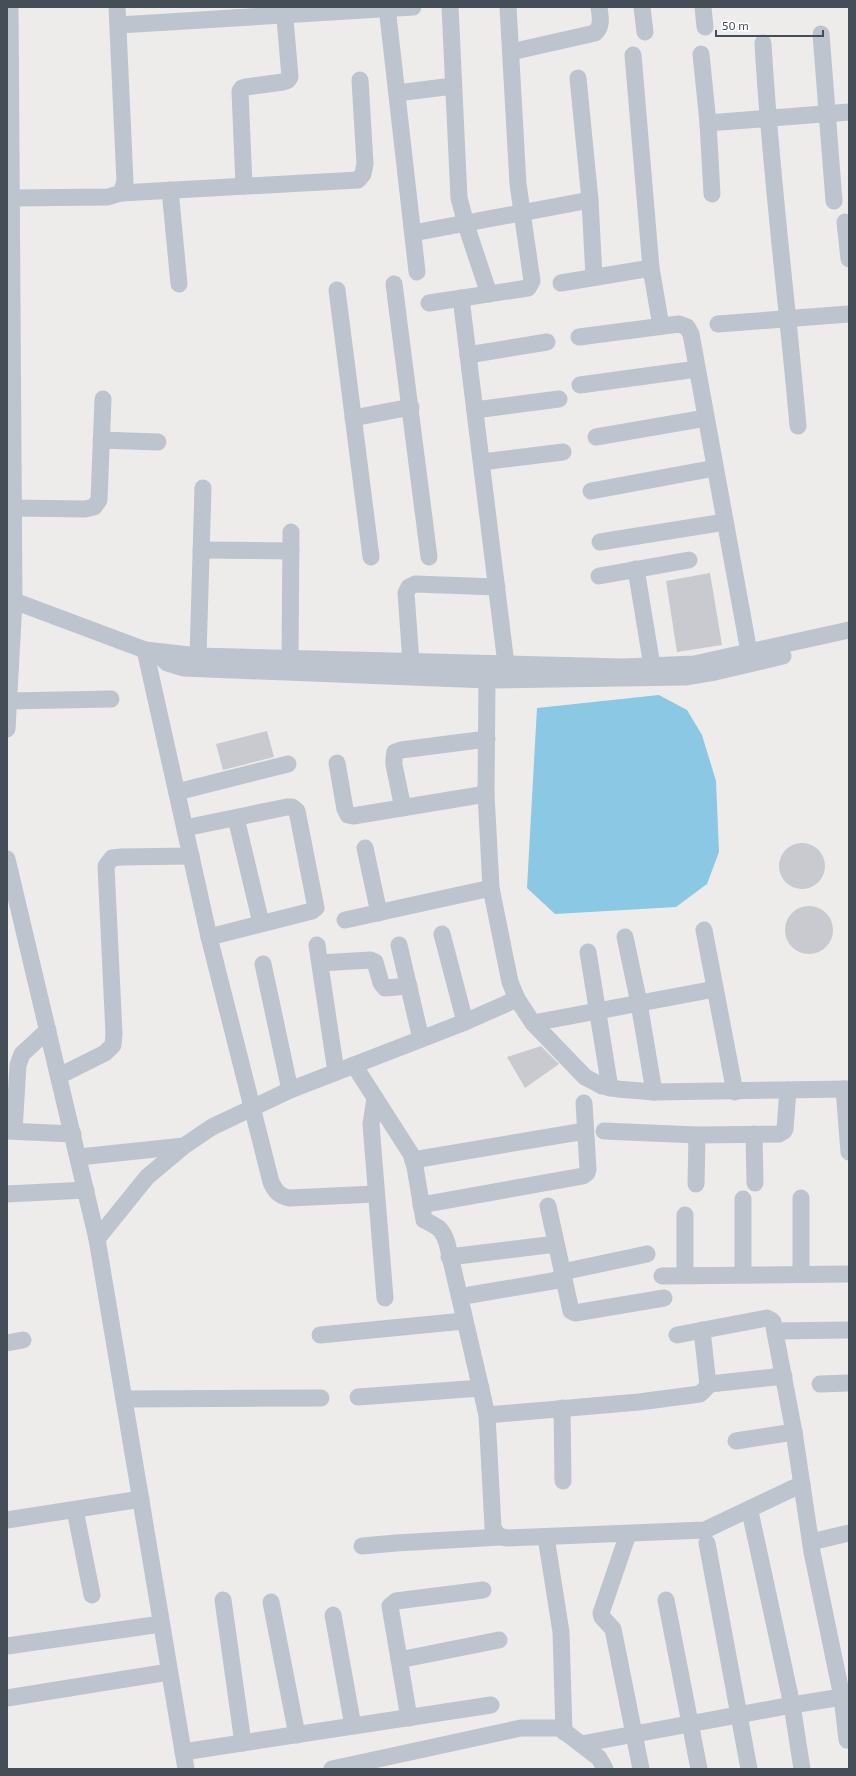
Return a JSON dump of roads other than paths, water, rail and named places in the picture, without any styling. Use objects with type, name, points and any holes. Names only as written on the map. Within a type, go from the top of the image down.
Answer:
[{"type":"street","points":[[7,729],[13,508],[10,7]]},
{"type":"street","points":[[117,7],[125,182],[122,193]]},
{"type":"street","points":[[118,25],[201,14],[413,7]]},
{"type":"street","points":[[450,7],[459,198],[465,222],[489,294]]},
{"type":"street","points":[[429,303],[528,288],[531,285],[532,281],[518,184],[508,7]]},
{"type":"street","points":[[511,52],[596,33],[601,24],[599,7]]},
{"type":"street","points":[[642,7],[645,32]]},
{"type":"street","points":[[703,7],[705,27]]},
{"type":"street","points":[[387,8],[417,272]]},
{"type":"street","points":[[244,186],[240,92],[242,88],[283,82],[288,80],[290,77],[284,11]]},
{"type":"street","points":[[821,34],[834,201]]},
{"type":"street","points":[[763,43],[767,118],[798,426]]},
{"type":"street","points":[[701,54],[708,123],[712,194]]},
{"type":"street","points":[[633,55],[651,268],[661,326]]},
{"type":"street","points":[[578,78],[590,200],[594,277]]},
{"type":"street","points":[[11,198],[108,197],[122,193],[358,180],[364,174],[365,164],[360,80]]},
{"type":"street","points":[[396,93],[453,86]]},
{"type":"street","points":[[708,123],[849,112]]},
{"type":"street","points":[[170,190],[179,284]]},
{"type":"street","points":[[413,233],[465,222],[590,200]]},
{"type":"street","points":[[846,222],[849,259]]},
{"type":"street","points":[[561,283],[651,268]]},
{"type":"street","points":[[394,284],[429,557]]},
{"type":"street","points":[[337,290],[371,557]]},
{"type":"street","points":[[460,298],[482,462],[506,664]]},
{"type":"street","points":[[718,324],[849,314]]},
{"type":"street","points":[[579,337],[679,324],[687,326],[691,334],[749,652]]},
{"type":"street","points":[[468,355],[547,342]]},
{"type":"street","points":[[580,386],[697,369]]},
{"type":"street","points":[[13,508],[86,509],[94,507],[99,500],[103,399]]},
{"type":"street","points":[[475,410],[559,399]]},
{"type":"street","points":[[353,418],[411,410]]},
{"type":"street","points":[[596,437],[706,418]]},
{"type":"street","points":[[101,440],[158,442]]},
{"type":"street","points":[[482,462],[562,452]]},
{"type":"street","points":[[591,491],[716,468]]},
{"type":"street","points":[[198,656],[203,488]]},
{"type":"street","points":[[600,542],[725,522]]},
{"type":"street","points":[[290,659],[292,532]]},
{"type":"street","points":[[201,550],[291,552]]},
{"type":"street","points":[[599,576],[689,560]]},
{"type":"street","points":[[636,569],[652,666]]},
{"type":"street","points":[[411,662],[406,593],[409,587],[415,584],[497,587]]},
{"type":"street","points":[[10,599],[151,652],[167,662],[183,668],[487,680],[685,677],[715,672],[849,642]]},
{"type":"street","points":[[151,652],[198,656],[290,659],[622,667],[694,664],[849,630]]},
{"type":"street","points":[[151,652],[177,792],[209,937],[271,1182],[274,1189],[281,1197],[289,1198],[376,1194]]},
{"type":"street","points":[[487,680],[486,794],[491,888],[510,982],[516,999],[533,1023],[585,1077],[602,1086],[610,1088],[654,1092],[735,1092],[847,1089],[849,1152]]},
{"type":"street","points":[[8,691],[111,699]]},
{"type":"street","points":[[403,808],[394,765],[395,752],[487,739]]},
{"type":"street","points":[[337,763],[345,809],[348,815],[353,816],[486,794]]},
{"type":"street","points":[[177,792],[288,764]]},
{"type":"street","points":[[185,828],[287,807],[292,807],[297,812],[316,908],[312,911],[209,937]]},
{"type":"street","points":[[236,818],[261,923]]},
{"type":"street","points":[[365,848],[379,913]]},
{"type":"street","points":[[59,1076],[106,1053],[113,1045],[114,1034],[106,866],[112,858],[117,857],[191,856]]},
{"type":"street","points":[[7,859],[79,1157],[97,1239],[186,1769]]},
{"type":"street","points":[[345,920],[491,888]]},
{"type":"street","points":[[704,930],[735,1092]]},
{"type":"street","points":[[442,934],[465,1022]]},
{"type":"street","points":[[625,937],[639,1003],[654,1092]]},
{"type":"street","points":[[399,945],[421,1039]]},
{"type":"street","points":[[318,946],[336,1072]]},
{"type":"street","points":[[588,952],[610,1088]]},
{"type":"street","points":[[320,963],[370,960],[375,962],[381,983],[385,988],[409,986]]},
{"type":"street","points":[[263,964],[290,1090]]},
{"type":"street","points":[[533,1023],[715,989]]},
{"type":"street","points":[[97,1239],[147,1177],[184,1146],[212,1127],[290,1090],[465,1022],[516,999]]},
{"type":"street","points":[[48,1030],[22,1054],[18,1065],[10,1131],[73,1134]]},
{"type":"street","points":[[354,1065],[406,1144],[413,1160],[424,1220],[439,1227],[443,1233],[481,1388],[486,1415],[493,1527],[501,1537]]},
{"type":"street","points":[[604,1131],[697,1135],[779,1134],[784,1131],[788,1090]]},
{"type":"street","points":[[376,1098],[372,1124],[376,1194],[385,1298]]},
{"type":"street","points":[[421,1205],[583,1176],[587,1173],[588,1169],[584,1103]]},
{"type":"street","points":[[413,1160],[585,1131]]},
{"type":"street","points":[[754,1134],[756,1183]]},
{"type":"street","points":[[696,1184],[697,1135]]},
{"type":"street","points":[[79,1157],[184,1146]]},
{"type":"street","points":[[7,1194],[86,1190]]},
{"type":"street","points":[[801,1198],[801,1274]]},
{"type":"street","points":[[743,1199],[743,1275]]},
{"type":"street","points":[[548,1206],[571,1310],[575,1313],[664,1298]]},
{"type":"street","points":[[685,1215],[685,1276]]},
{"type":"street","points":[[449,1256],[556,1244]]},
{"type":"street","points":[[470,1294],[563,1276],[647,1254]]},
{"type":"street","points":[[662,1276],[849,1274]]},
{"type":"street","points":[[677,1335],[767,1318],[771,1320],[775,1331],[784,1376],[811,1542],[842,1697],[847,1740]]},
{"type":"street","points":[[320,1335],[464,1321]]},
{"type":"street","points":[[702,1330],[708,1385]]},
{"type":"street","points":[[775,1331],[849,1330]]},
{"type":"street","points":[[486,1415],[633,1403],[700,1394],[708,1385],[784,1376]]},
{"type":"street","points":[[820,1384],[849,1383]]},
{"type":"street","points":[[358,1397],[481,1388]]},
{"type":"street","points":[[124,1399],[321,1398]]},
{"type":"street","points":[[562,1408],[563,1481]]},
{"type":"street","points":[[736,1441],[794,1432]]},
{"type":"street","points":[[362,1546],[501,1537],[546,1537],[705,1530],[802,1484]]},
{"type":"street","points":[[7,1520],[141,1499]]},
{"type":"street","points":[[76,1510],[92,1595]]},
{"type":"street","points":[[751,1516],[792,1705],[802,1769]]},
{"type":"street","points":[[811,1542],[849,1533]]},
{"type":"street","points":[[628,1534],[601,1613],[602,1617],[613,1629],[641,1769]]},
{"type":"street","points":[[546,1537],[561,1632],[564,1732]]},
{"type":"street","points":[[706,1543],[749,1769]]},
{"type":"street","points":[[409,1718],[390,1606],[396,1601],[483,1590]]},
{"type":"street","points":[[223,1600],[243,1743]]},
{"type":"street","points":[[666,1600],[699,1769]]},
{"type":"street","points":[[271,1602],[297,1735]]},
{"type":"street","points":[[333,1615],[353,1726]]},
{"type":"street","points":[[7,1646],[161,1624]]},
{"type":"street","points":[[399,1660],[499,1640]]},
{"type":"street","points":[[7,1698],[169,1672]]},
{"type":"street","points":[[581,1744],[739,1714],[842,1697]]},
{"type":"street","points":[[183,1752],[491,1705]]},
{"type":"street","points":[[332,1769],[373,1765],[521,1728],[560,1728],[599,1758],[604,1769]]},
{"type":"water","points":[[659,695],[687,710],[702,735],[716,781],[719,852],[707,884],[676,907],[555,914],[527,888],[537,708]]}]
